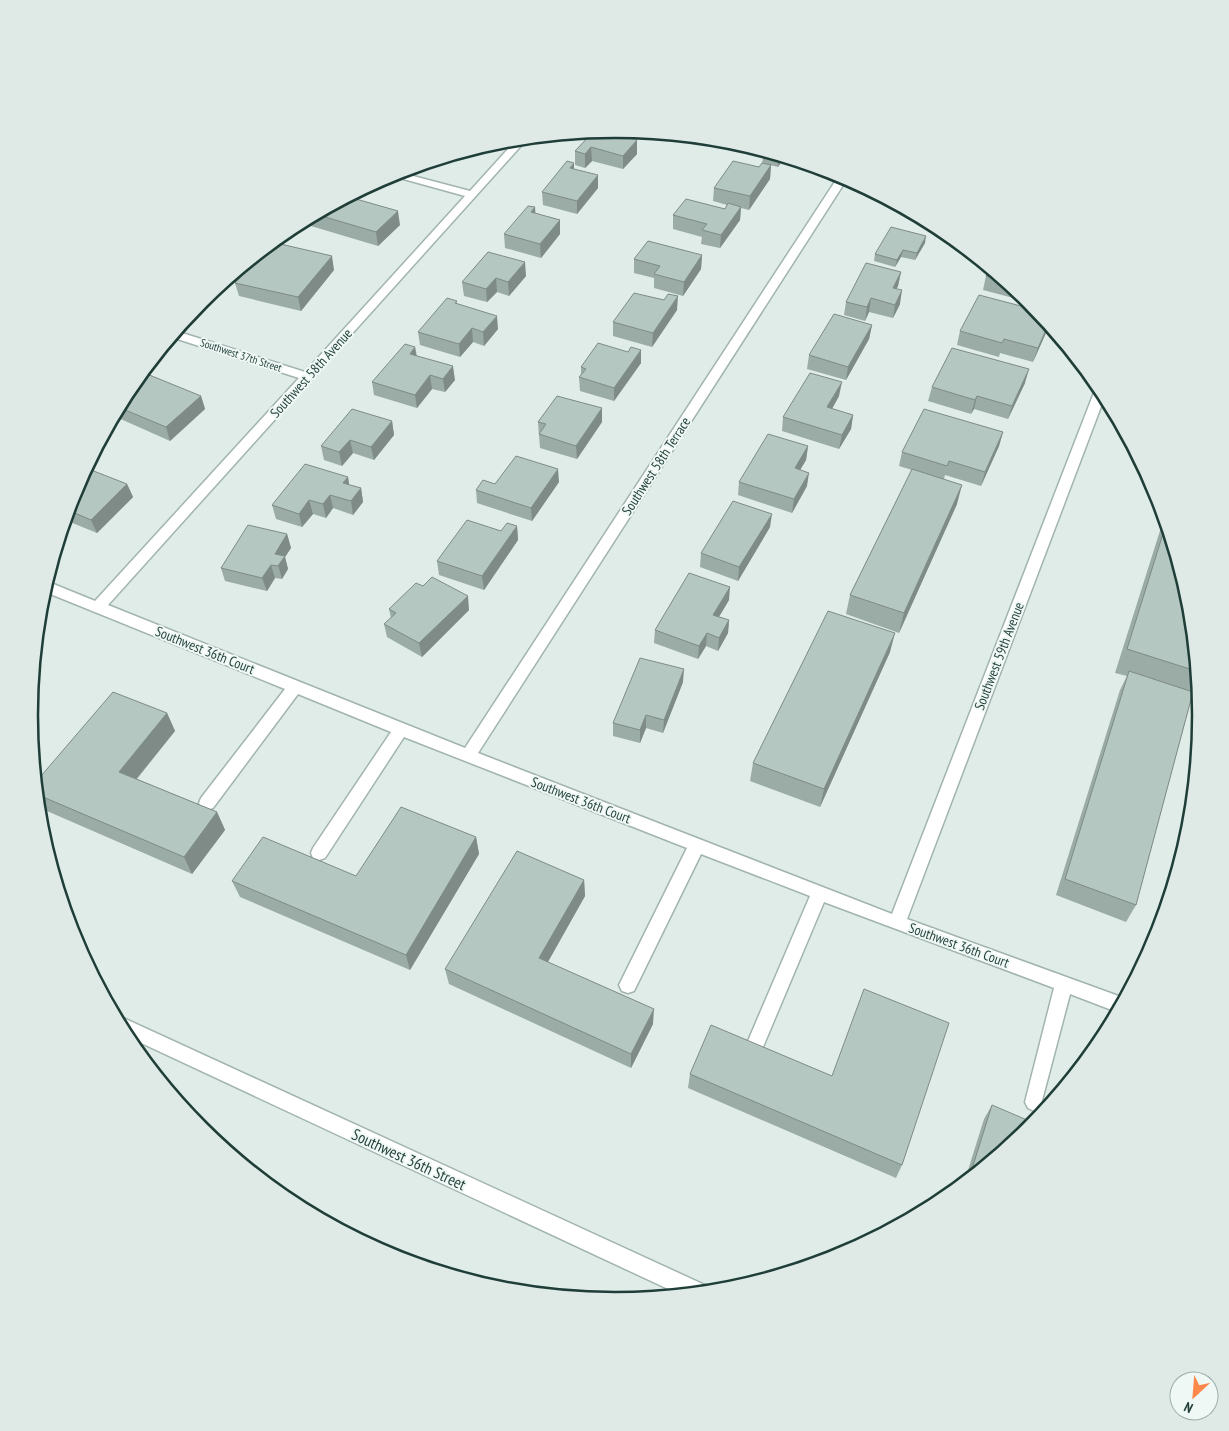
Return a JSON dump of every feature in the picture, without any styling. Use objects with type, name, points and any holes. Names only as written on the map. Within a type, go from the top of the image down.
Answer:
[{"type":"street","name":"Southwest 58th Avenue","points":[[98,607],[516,147]]},
{"type":"street","points":[[406,178],[472,195]]},
{"type":"street","name":"Southwest 58th Terrace","points":[[468,756],[838,183]]},
{"type":"street","name":"Southwest 37th Street","points":[[180,336],[308,377]]},
{"type":"street","name":"Southwest 59th Avenue","points":[[897,922],[1097,400]]},
{"type":"street","name":"Southwest 36th Court","points":[[52,589],[468,756],[897,922],[1115,1003]]},
{"type":"street","points":[[207,802],[296,686]]},
{"type":"street","points":[[319,853],[401,729]]},
{"type":"street","points":[[628,985],[698,845]]},
{"type":"street","points":[[754,1048],[820,892]]},
{"type":"street","points":[[1034,1102],[1064,984]]},
{"type":"street","name":"Southwest 36th Street","points":[[131,1030],[689,1288]]},
{"type":"building","points":[[614,138],[637,140],[623,156],[591,147],[585,154],[575,151],[586,140]]},
{"type":"building","points":[[567,161],[574,163],[570,168],[598,175],[577,201],[542,192]]},
{"type":"building","points":[[733,161],[759,167],[762,163],[771,165],[750,196],[714,188]]},
{"type":"building","points":[[357,199],[398,211],[376,232],[325,217]]},
{"type":"building","points":[[686,199],[725,209],[728,203],[741,207],[721,235],[702,230],[707,224],[673,215]]},
{"type":"building","points":[[528,206],[535,207],[531,212],[560,220],[540,244],[504,234]]},
{"type":"building","points":[[891,227],[926,236],[917,253],[903,250],[897,260],[875,254]]},
{"type":"building","points":[[648,241],[702,255],[684,282],[654,274],[660,266],[634,259]]},
{"type":"building","points":[[282,244],[332,256],[298,297],[235,283],[263,258]]},
{"type":"building","points":[[488,252],[525,262],[508,282],[496,278],[486,289],[462,282]]},
{"type":"building","points":[[866,263],[901,272],[893,288],[902,290],[895,305],[871,298],[867,307],[846,302]]},
{"type":"building","points":[[634,293],[664,300],[668,294],[678,296],[653,333],[613,322]]},
{"type":"building","points":[[979,295],[1022,306],[1045,332],[1038,348],[1004,339],[1002,343],[960,331]]},
{"type":"building","points":[[447,298],[457,301],[455,303],[497,316],[483,332],[472,328],[459,344],[418,332]]},
{"type":"building","points":[[834,314],[872,325],[848,367],[809,355]]},
{"type":"building","points":[[598,343],[628,352],[631,347],[641,350],[614,388],[579,377],[586,369],[581,367]]},
{"type":"building","points":[[405,344],[415,347],[410,354],[453,366],[443,379],[430,375],[415,395],[372,382]]},
{"type":"building","points":[[952,348],[1029,369],[1012,406],[977,396],[975,400],[932,387]]},
{"type":"building","points":[[810,373],[842,382],[827,407],[853,415],[842,435],[783,417]]},
{"type":"building","points":[[149,375],[201,396],[166,427],[126,410]]},
{"type":"building","points":[[557,396],[602,408],[576,446],[539,434],[546,424],[538,422]]},
{"type":"building","points":[[352,409],[392,421],[371,447],[350,440],[339,452],[321,446]]},
{"type":"building","points":[[924,409],[1003,432],[985,472],[949,461],[947,466],[902,452]]},
{"type":"building","points":[[768,434],[808,446],[795,468],[809,473],[794,499],[739,482]]},
{"type":"building","points":[[516,456],[558,469],[531,508],[476,490],[483,480],[495,484]]},
{"type":"building","points":[[305,464],[348,477],[343,483],[361,488],[351,501],[330,495],[323,504],[309,500],[299,514],[272,505]]},
{"type":"building","points":[[912,469],[962,485],[904,613],[850,595]]},
{"type":"building","points":[[92,470],[127,484],[91,520],[74,513]]},
{"type":"building","points":[[733,501],[772,514],[739,567],[701,553]]},
{"type":"building","points":[[467,520],[501,531],[507,523],[517,526],[482,576],[437,561]]},
{"type":"building","points":[[248,525],[287,534],[275,554],[285,556],[278,566],[271,565],[262,578],[221,568]]},
{"type":"building","points":[[1163,535],[1180,603],[1187,640],[1189,669],[1127,649]]},
{"type":"building","points":[[689,573],[730,587],[713,615],[729,620],[719,638],[707,633],[699,646],[655,630]]},
{"type":"building","points":[[432,577],[468,596],[419,643],[384,624],[396,613],[389,609],[416,583],[423,586]]},
{"type":"building","points":[[828,611],[895,633],[824,789],[753,763]]},
{"type":"building","points":[[640,658],[684,669],[664,720],[646,715],[640,730],[613,723]]},
{"type":"building","points":[[1129,671],[1191,691],[1191,699],[1136,905],[1065,879]]},
{"type":"building","points":[[113,692],[167,713],[119,772],[217,812],[184,857],[43,797],[41,776]]},
{"type":"building","points":[[401,807],[476,837],[406,955],[232,881],[263,837],[356,876]]},
{"type":"building","points":[[517,851],[584,880],[539,958],[654,1009],[631,1054],[445,969]]},
{"type":"building","points":[[864,989],[949,1023],[902,1165],[690,1074],[711,1025],[832,1076]]},
{"type":"building","points":[[992,1105],[1027,1120],[995,1149],[972,1168]]}]
